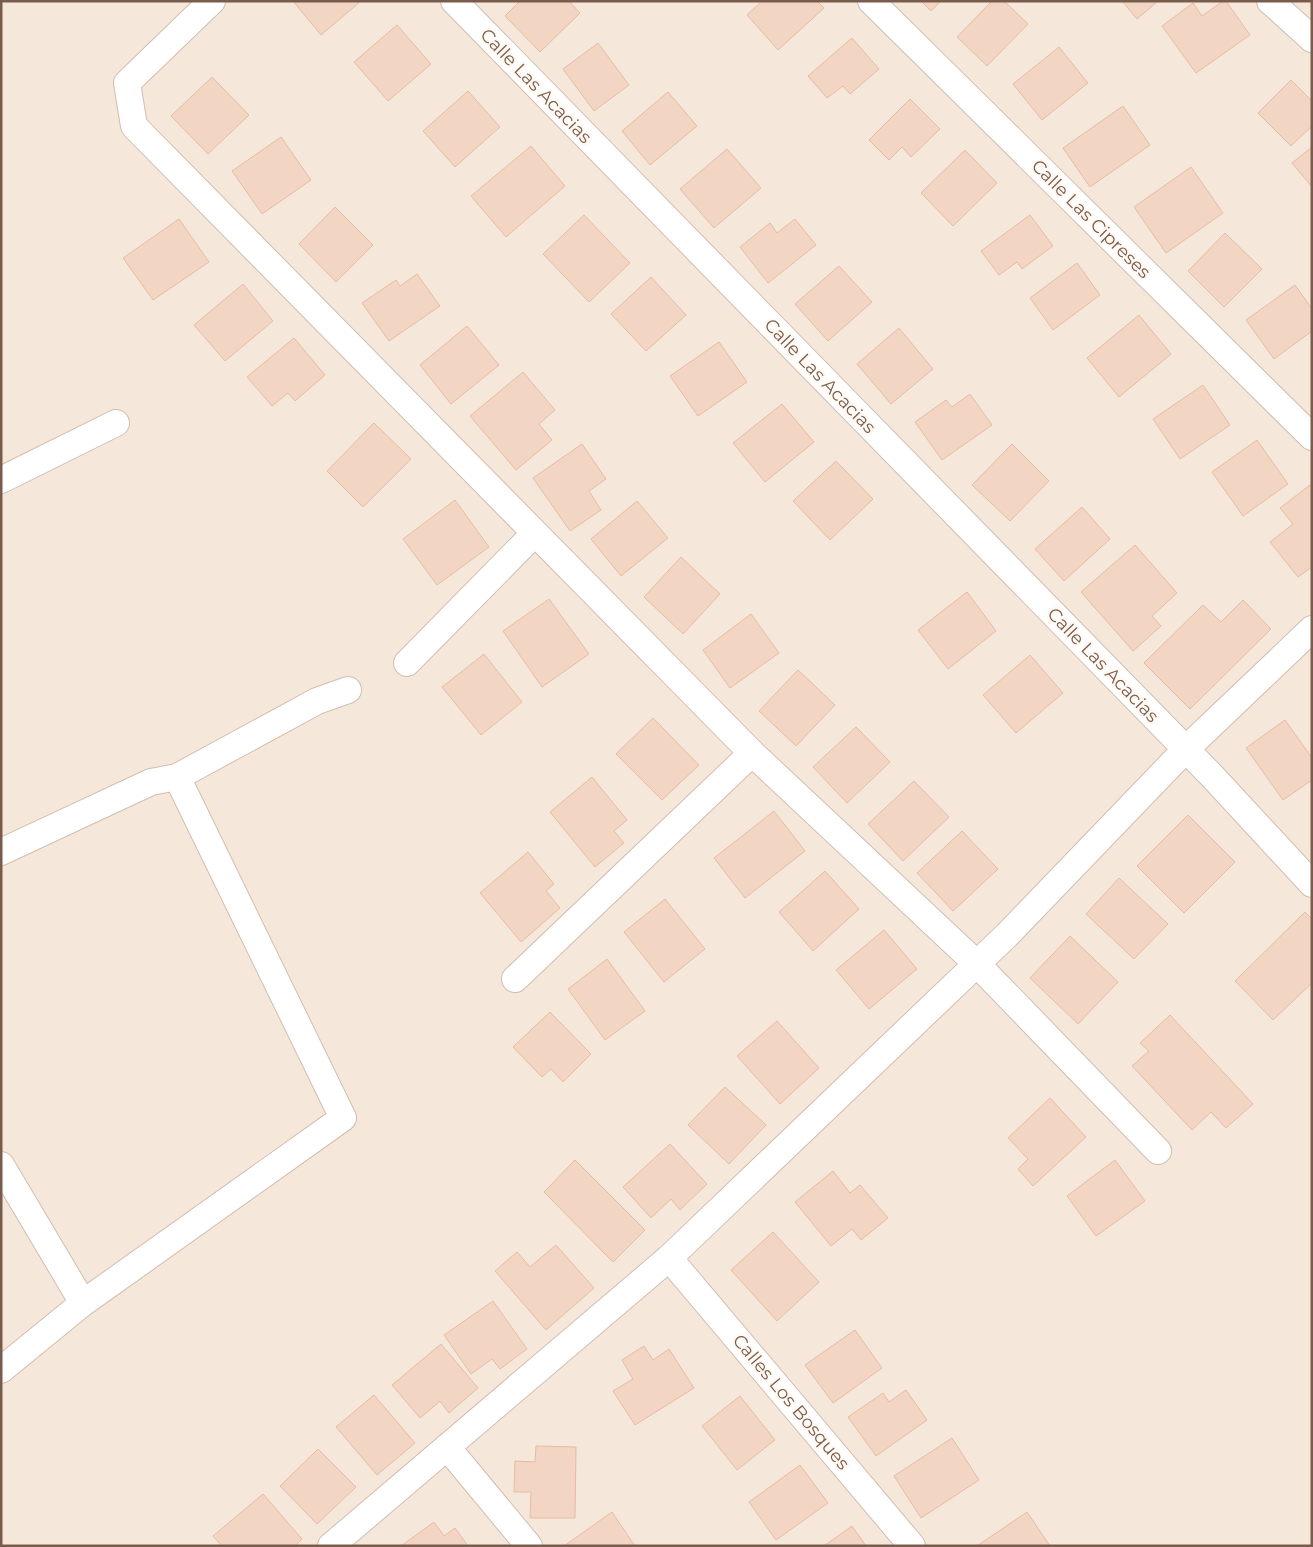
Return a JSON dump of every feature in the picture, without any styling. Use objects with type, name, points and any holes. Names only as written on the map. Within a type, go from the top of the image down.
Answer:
[{"type":"street","points":[[212,1],[127,83],[134,126],[752,753],[977,964],[1158,1151]]},
{"type":"street","name":"Calle Las Acacias","points":[[454,1],[1213,777],[1312,884]]},
{"type":"street","name":"Calle Las Cipreses","points":[[871,1],[1312,437]]},
{"type":"street","points":[[1270,1],[1312,39]]},
{"type":"street","points":[[1,480],[116,423]]},
{"type":"street","points":[[406,663],[535,533]]},
{"type":"street","points":[[331,1546],[669,1258],[1007,935],[1185,750],[1312,629]]},
{"type":"street","points":[[1,852],[151,782],[177,777],[317,701],[348,690]]},
{"type":"street","points":[[516,979],[752,753]]},
{"type":"street","points":[[1,1370],[83,1303],[343,1118],[177,777]]},
{"type":"street","points":[[1,1165],[83,1303]]},
{"type":"street","name":"Calles Los Bosques","points":[[669,1258],[912,1546]]},
{"type":"street","points":[[447,1447],[529,1546]]},
{"type":"shaded area","points":[[1,1],[1312,1],[1312,1546],[1,1546]]},
{"type":"building","points":[[293,1],[361,1],[321,35]]},
{"type":"building","points":[[520,1],[569,1],[580,13],[540,52],[505,16]]},
{"type":"building","points":[[762,1],[817,1],[824,8],[778,50],[747,15]]},
{"type":"building","points":[[921,1],[941,1],[931,11]]},
{"type":"building","points":[[992,1],[1004,1],[1028,24],[987,66],[957,37]]},
{"type":"building","points":[[1122,1],[1158,1],[1137,19]]},
{"type":"building","points":[[1223,1],[1226,1],[1250,35],[1196,73],[1162,26],[1193,3],[1202,16]]},
{"type":"building","points":[[397,25],[431,64],[388,101],[354,62]]},
{"type":"building","points":[[852,38],[879,69],[850,94],[843,86],[827,98],[808,76]]},
{"type":"building","points":[[598,43],[629,85],[594,111],[563,69]]},
{"type":"building","points":[[1059,47],[1088,83],[1042,120],[1013,84]]},
{"type":"building","points":[[212,77],[249,115],[208,154],[171,116]]},
{"type":"building","points":[[1291,80],[1312,101],[1312,126],[1291,146],[1258,113]]},
{"type":"building","points":[[468,91],[500,127],[455,167],[423,131]]},
{"type":"building","points":[[668,92],[697,126],[650,165],[622,131]]},
{"type":"building","points":[[910,99],[940,129],[911,157],[902,147],[889,160],[869,140]]},
{"type":"building","points":[[1123,106],[1150,145],[1090,187],[1063,148]]},
{"type":"building","points":[[281,137],[311,180],[262,214],[232,171]]},
{"type":"building","points":[[531,146],[565,186],[506,237],[471,196]]},
{"type":"building","points":[[1312,147],[1312,187],[1292,163]]},
{"type":"building","points":[[727,149],[761,188],[714,228],[680,189]]},
{"type":"building","points":[[965,150],[997,183],[953,226],[921,193]]},
{"type":"building","points":[[1191,167],[1223,213],[1166,253],[1134,207]]},
{"type":"building","points":[[335,207],[373,245],[336,282],[299,244]]},
{"type":"building","points":[[584,215],[630,263],[589,302],[543,254]]},
{"type":"building","points":[[1030,215],[1053,246],[1022,269],[1017,262],[999,275],[981,251]]},
{"type":"building","points":[[179,219],[209,262],[153,300],[123,258]]},
{"type":"building","points":[[795,219],[816,245],[768,283],[740,247],[770,223],[777,233]]},
{"type":"building","points":[[1225,233],[1262,269],[1224,307],[1188,271]]},
{"type":"building","points":[[1077,263],[1100,295],[1053,330],[1030,298]]},
{"type":"building","points":[[839,266],[872,302],[828,341],[795,304]]},
{"type":"building","points":[[417,274],[440,306],[389,341],[362,303],[396,280],[400,286]]},
{"type":"building","points":[[651,277],[686,315],[646,351],[611,314]]},
{"type":"building","points":[[243,284],[273,321],[225,361],[194,325]]},
{"type":"building","points":[[1295,285],[1312,309],[1312,331],[1274,359],[1246,320]]},
{"type":"building","points":[[1139,315],[1171,354],[1119,397],[1087,358]]},
{"type":"building","points":[[467,326],[499,365],[451,404],[420,365]]},
{"type":"building","points":[[899,328],[933,369],[891,404],[857,364]]},
{"type":"building","points":[[294,338],[325,375],[295,401],[288,393],[272,406],[247,377]]},
{"type":"building","points":[[719,342],[747,382],[698,416],[670,376]]},
{"type":"building","points":[[523,372],[555,410],[539,424],[552,440],[516,470],[470,416]]},
{"type":"building","points":[[1203,385],[1230,425],[1180,459],[1153,419]]},
{"type":"building","points":[[970,394],[992,425],[942,460],[915,422],[946,400],[952,407]]},
{"type":"building","points":[[782,404],[814,442],[765,482],[733,443]]},
{"type":"building","points":[[374,423],[411,459],[363,507],[327,471]]},
{"type":"building","points":[[1257,440],[1288,484],[1243,516],[1212,472]]},
{"type":"building","points":[[582,444],[606,479],[589,491],[601,510],[570,531],[533,478]]},
{"type":"building","points":[[1012,444],[1049,481],[1010,521],[972,485]]},
{"type":"building","points":[[836,461],[873,499],[830,540],[793,501]]},
{"type":"building","points":[[1310,485],[1312,487],[1312,567],[1298,577],[1270,542],[1293,524],[1280,508]]},
{"type":"building","points":[[455,500],[489,547],[437,585],[403,539]]},
{"type":"building","points":[[637,501],[668,538],[621,576],[591,539]]},
{"type":"building","points":[[1082,507],[1110,539],[1064,581],[1035,549]]},
{"type":"building","points":[[1135,545],[1177,593],[1152,616],[1161,626],[1133,651],[1081,592]]},
{"type":"building","points":[[681,557],[720,594],[683,634],[644,597]]},
{"type":"building","points":[[967,592],[996,631],[948,669],[918,630]]},
{"type":"building","points":[[549,599],[589,654],[542,687],[503,631]]},
{"type":"building","points":[[1243,600],[1271,629],[1190,709],[1144,663],[1203,605],[1221,622]]},
{"type":"building","points":[[751,614],[779,653],[730,688],[703,650]]},
{"type":"building","points":[[484,654],[522,702],[481,735],[442,687]]},
{"type":"building","points":[[1030,655],[1063,693],[1016,733],[983,695]]},
{"type":"building","points":[[798,670],[835,705],[796,746],[759,711]]},
{"type":"building","points":[[653,718],[699,765],[662,800],[616,754]]},
{"type":"building","points":[[1285,720],[1312,758],[1312,780],[1283,800],[1246,748]]},
{"type":"building","points":[[856,727],[890,762],[847,803],[813,767]]},
{"type":"building","points":[[592,777],[627,820],[614,831],[624,843],[595,867],[550,812]]},
{"type":"building","points":[[914,781],[949,817],[903,861],[868,824]]},
{"type":"building","points":[[774,811],[805,851],[745,898],[714,858]]},
{"type":"building","points":[[1188,815],[1235,862],[1184,913],[1137,866]]},
{"type":"building","points":[[962,831],[998,869],[953,911],[917,873]]},
{"type":"building","points":[[528,852],[554,884],[546,891],[560,908],[521,942],[480,893]]},
{"type":"building","points":[[825,871],[859,909],[813,951],[779,912]]},
{"type":"building","points":[[1119,878],[1168,924],[1134,959],[1086,914]]},
{"type":"building","points":[[665,899],[705,949],[664,982],[624,932]]},
{"type":"building","points":[[1305,912],[1312,919],[1312,983],[1273,1020],[1235,981]]},
{"type":"building","points":[[884,930],[917,969],[869,1009],[836,970]]},
{"type":"building","points":[[1070,936],[1118,982],[1078,1024],[1030,978]]},
{"type":"building","points":[[607,959],[645,1011],[605,1040],[568,989]]},
{"type":"building","points":[[550,1012],[591,1054],[563,1082],[551,1069],[542,1077],[513,1047]]},
{"type":"building","points":[[1170,1015],[1253,1104],[1226,1128],[1211,1112],[1192,1130],[1132,1066],[1149,1051],[1140,1043]]},
{"type":"building","points":[[777,1021],[819,1068],[780,1104],[737,1056]]},
{"type":"building","points":[[725,1087],[766,1125],[729,1164],[688,1125]]},
{"type":"building","points":[[1050,1098],[1086,1137],[1033,1186],[1018,1169],[1028,1159],[1008,1138]]},
{"type":"building","points":[[670,1144],[707,1184],[680,1210],[671,1199],[651,1218],[623,1187]]},
{"type":"building","points":[[575,1160],[645,1230],[613,1262],[544,1192]]},
{"type":"building","points":[[1115,1160],[1145,1201],[1096,1236],[1067,1196]]},
{"type":"building","points":[[833,1171],[850,1193],[860,1185],[888,1218],[861,1240],[852,1229],[831,1246],[795,1202]]},
{"type":"building","points":[[773,1232],[819,1282],[777,1321],[731,1270]]},
{"type":"building","points":[[556,1245],[594,1288],[546,1330],[495,1271],[517,1252],[530,1267]]},
{"type":"building","points":[[493,1301],[527,1349],[500,1369],[492,1359],[471,1374],[444,1335]]},
{"type":"building","points":[[855,1330],[882,1368],[833,1403],[805,1365]]},
{"type":"building","points":[[441,1344],[478,1388],[449,1413],[440,1401],[420,1418],[392,1385]]},
{"type":"building","points":[[644,1346],[653,1360],[669,1349],[694,1388],[635,1425],[613,1391],[633,1379],[622,1360]]},
{"type":"building","points":[[906,1390],[927,1420],[876,1456],[848,1417],[883,1393],[889,1402]]},
{"type":"building","points":[[374,1395],[415,1443],[377,1475],[336,1427]]},
{"type":"building","points":[[740,1396],[775,1440],[737,1470],[702,1426]]},
{"type":"building","points":[[952,1438],[979,1480],[921,1518],[894,1476]]},
{"type":"building","points":[[536,1446],[576,1447],[575,1518],[530,1518],[531,1492],[514,1492],[515,1461],[535,1462]]},
{"type":"building","points":[[318,1449],[356,1487],[317,1524],[280,1486]]},
{"type":"building","points":[[800,1465],[828,1503],[776,1540],[749,1502]]},
{"type":"building","points":[[263,1494],[302,1539],[295,1546],[222,1546],[213,1536]]},
{"type":"building","points":[[612,1512],[635,1546],[564,1546]]},
{"type":"building","points":[[1027,1512],[1050,1546],[977,1546]]},
{"type":"building","points":[[434,1522],[444,1536],[455,1528],[468,1546],[401,1546]]},
{"type":"building","points":[[852,1526],[866,1546],[824,1546]]}]
